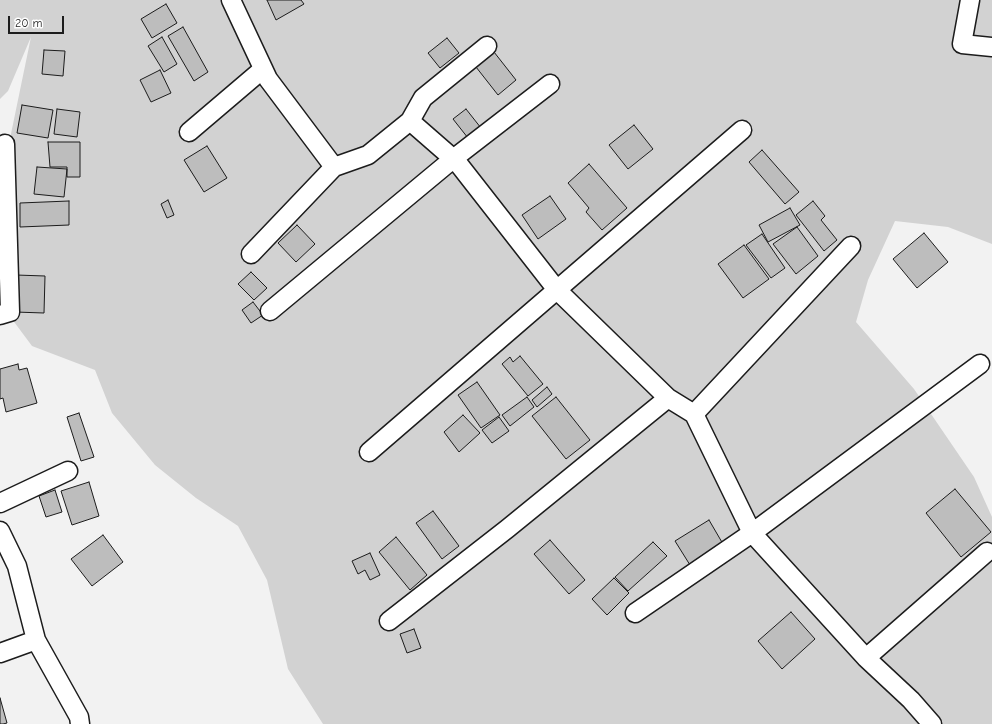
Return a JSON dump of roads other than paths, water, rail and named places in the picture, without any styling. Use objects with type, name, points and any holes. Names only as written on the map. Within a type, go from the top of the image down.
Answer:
[{"type":"street","points":[[231,0],[268,79],[334,167]]},
{"type":"street","points":[[970,0],[962,44],[992,47]]},
{"type":"street","points":[[251,254],[334,167],[368,155],[410,121],[423,98],[487,46]]},
{"type":"street","points":[[189,132],[264,69]]},
{"type":"street","points":[[270,311],[454,159],[550,84]]},
{"type":"street","points":[[410,121],[454,159],[557,290],[668,398],[694,414],[752,533],[866,658],[911,700],[932,724]]},
{"type":"street","points":[[369,452],[742,130]]},
{"type":"street","points":[[0,314],[10,312],[4,144]]},
{"type":"street","points":[[694,414],[851,246]]},
{"type":"street","points":[[635,612],[752,533],[980,364]]},
{"type":"street","points":[[388,620],[507,529],[668,398]]},
{"type":"street","points":[[0,503],[68,470]]},
{"type":"street","points":[[0,531],[17,566],[36,640],[78,717],[80,724]]},
{"type":"street","points":[[866,658],[987,552]]},
{"type":"street","points":[[0,653],[36,640]]}]
